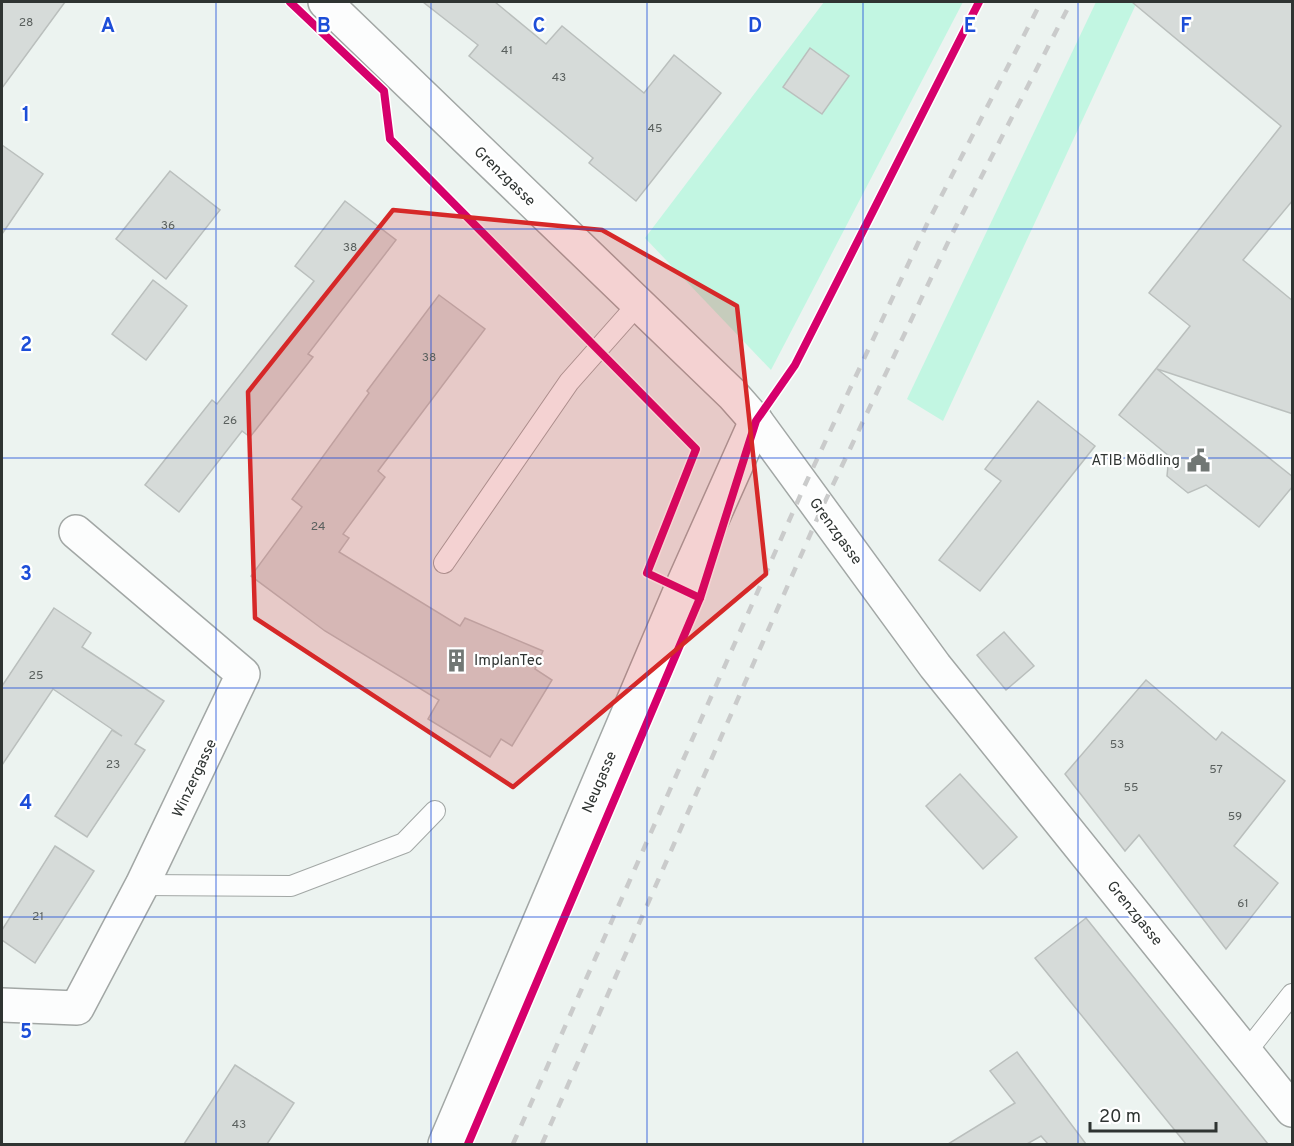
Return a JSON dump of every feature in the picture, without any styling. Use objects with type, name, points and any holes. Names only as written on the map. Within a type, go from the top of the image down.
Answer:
[{"type":"street","name":"Grenzgasse","points":[[325,2],[733,395],[756,421],[935,666],[1293,1110]]},
{"type":"street","name":"Neugasse","points":[[445,1144],[676,600],[756,421]]},
{"type":"street","name":"Winzergasse","points":[[2,1005],[77,1008],[142,885],[243,674],[76,532]]},
{"type":"lane","points":[[444,563],[569,381],[638,304]]},
{"type":"lane","points":[[142,885],[291,886],[404,843],[435,811]]},
{"type":"lane","points":[[1246,1051],[1293,994]]},
{"type":"highlighted area","points":[[393,210],[602,230],[737,306],[766,574],[513,787],[255,618],[248,392]]},
{"type":"green space","points":[[824,2],[963,2],[771,370],[645,238]]},
{"type":"green space","points":[[1096,2],[1137,2],[943,421],[907,399]]},
{"type":"building","points":[[2,2],[65,2],[2,88]]},
{"type":"building","points":[[423,2],[495,2],[546,44],[562,26],[644,93],[674,55],[721,93],[636,201],[589,163],[593,158],[469,56],[478,45]]},
{"type":"building","points":[[1132,2],[1293,2],[1293,200],[1243,260],[1293,301],[1293,414],[1157,369],[1293,477],[1293,486],[1259,527],[1206,485],[1188,493],[1167,476],[1169,456],[1119,415],[1190,326],[1149,293],[1281,126]]},
{"type":"building","points":[[810,48],[849,76],[822,114],[783,87]]},
{"type":"building","points":[[2,145],[43,174],[2,234]]},
{"type":"building","points":[[170,171],[220,210],[166,279],[116,239]]},
{"type":"building","points":[[345,201],[396,240],[308,354],[313,357],[250,437],[242,431],[179,512],[145,485],[212,400],[217,404],[314,281],[295,266]]},
{"type":"building","points":[[153,280],[187,306],[146,360],[112,334]]},
{"type":"building","points":[[439,295],[485,329],[378,471],[385,477],[343,534],[349,538],[339,552],[460,626],[465,618],[543,651],[535,669],[552,680],[512,746],[501,739],[490,757],[428,719],[439,700],[325,631],[251,576],[302,507],[292,499],[369,393],[367,391]]},
{"type":"building","points":[[1038,401],[1095,446],[980,591],[939,560],[1001,481],[985,469]]},
{"type":"building","points":[[54,608],[91,633],[82,647],[164,701],[135,744],[145,750],[87,837],[55,816],[112,730],[122,736],[53,689],[2,765],[2,686]]},
{"type":"building","points":[[1004,632],[1034,666],[1006,690],[977,655]]},
{"type":"building","points":[[1146,680],[1216,740],[1222,732],[1285,781],[1234,846],[1278,883],[1226,949],[1139,835],[1125,851],[1065,774]]},
{"type":"building","points":[[960,774],[1017,837],[983,869],[926,806]]},
{"type":"building","points":[[55,846],[94,871],[35,963],[2,940],[2,930]]},
{"type":"building","points":[[1086,918],[1268,1144],[1186,1144],[1035,958]]},
{"type":"building","points":[[1017,1052],[1086,1144],[1048,1144],[1041,1136],[1027,1144],[948,1144],[1015,1103],[990,1071]]},
{"type":"building","points":[[235,1065],[294,1103],[267,1144],[184,1144]]},
{"type":"railway","points":[[513,1144],[804,487],[927,224],[1041,2]]},
{"type":"railway","points":[[542,1144],[821,510],[951,236],[1071,2]]},
{"type":"cycle path","points":[[290,2],[384,91],[390,139],[696,449],[647,573],[700,598],[468,1144]]},
{"type":"cycle path","points":[[700,598],[756,421],[795,365],[979,2]]},
{"type":"place","name":"ATIB Mödling","points":[[1198,460]]},
{"type":"place","name":"ImplanTec","points":[[456,660]]}]
